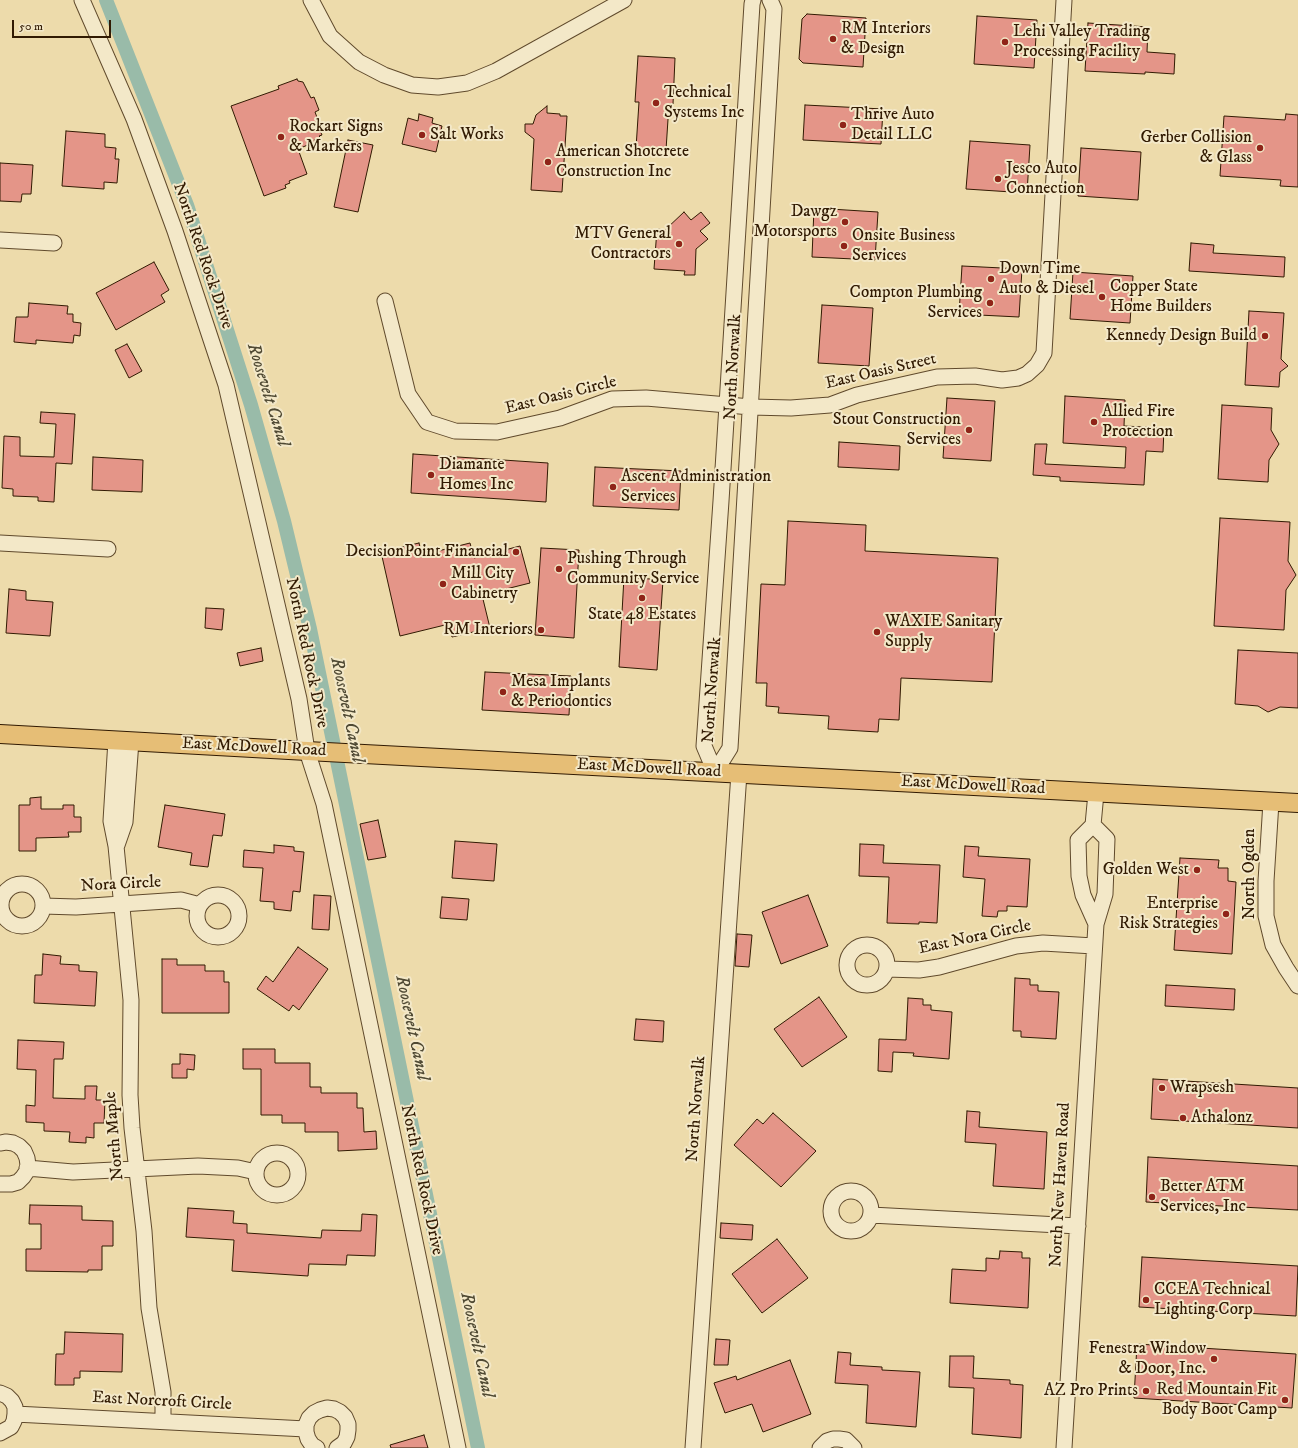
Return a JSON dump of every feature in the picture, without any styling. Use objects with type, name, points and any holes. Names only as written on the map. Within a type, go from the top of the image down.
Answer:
[{"type":"main road","name":"East McDowell Road","points":[[0,734],[1298,804]]},
{"type":"street","name":"North Red Rock Drive","points":[[82,0],[134,119],[175,231],[226,385],[310,751],[324,804],[458,1448]]},
{"type":"street","points":[[311,0],[330,36],[360,62],[384,75],[412,84],[438,87],[467,84],[496,71],[624,0]]},
{"type":"street","name":"North Norwalk","points":[[715,772],[730,748],[739,406],[741,169],[752,4],[754,0]]},
{"type":"street","name":"North Norwalk","points":[[715,772],[704,746],[721,501],[739,406],[764,169],[774,9],[770,0]]},
{"type":"street","name":"East Oasis Street","points":[[739,406],[791,408],[830,405],[857,395],[937,377],[975,376],[1002,380],[1018,378],[1027,374],[1037,365],[1044,353],[1064,0]]},
{"type":"street","points":[[741,169],[764,169]]},
{"type":"street","points":[[0,240],[54,243]]},
{"type":"street","name":"East Oasis Circle","points":[[385,301],[408,394],[427,422],[455,431],[497,432],[560,418],[612,399],[646,398],[739,406]]},
{"type":"street","points":[[0,543],[108,549]]},
{"type":"street","name":"North Maple","points":[[124,740],[111,821],[116,846],[131,1000],[130,1095],[132,1128],[144,1231],[149,1308],[163,1392],[163,1421]]},
{"type":"street","name":"North Norwalk","points":[[693,1448],[739,773]]},
{"type":"street","points":[[1093,825],[1096,793]]},
{"type":"street","name":"North Ogden","points":[[1271,802],[1266,881],[1266,916],[1273,945],[1298,986]]},
{"type":"street","name":"North New Haven Road","points":[[1064,1448],[1094,946],[1096,924],[1105,894],[1106,839],[1093,825],[1078,840],[1079,876],[1083,895],[1096,924]]},
{"type":"street","name":"Nora Circle","points":[[43,906],[76,907],[181,900],[200,905]]},
{"type":"street","name":"East Nora Circle","points":[[887,968],[919,970],[939,967],[1016,946],[1043,943],[1094,946]]},
{"type":"street","points":[[0,1143],[13,1143],[19,1146],[24,1151],[27,1158],[27,1168],[23,1177],[18,1182],[11,1184],[0,1184]]},
{"type":"street","points":[[27,1168],[73,1172],[198,1166],[238,1168],[256,1172]]},
{"type":"street","points":[[872,1215],[1078,1226]]},
{"type":"street","points":[[0,1393],[7,1396],[12,1401],[15,1414],[14,1421],[10,1427],[0,1433]]},
{"type":"street","points":[[317,1448],[312,1445],[308,1439],[306,1429],[309,1418],[314,1413],[327,1408],[340,1412],[345,1417],[348,1424],[347,1437],[344,1443],[337,1448]]},
{"type":"street","name":"East Norcroft Circle","points":[[15,1414],[306,1429]]},
{"type":"street","points":[[820,1448],[827,1441],[839,1438],[846,1440],[854,1448]]},
{"type":"building","name":"RM Interiors & Design","points":[[807,14],[866,18],[863,67],[803,63],[799,59],[802,19]]},
{"type":"building","name":"Lehi Valley Trading Processing Facility","points":[[977,16],[1037,20],[1034,68],[974,64]]},
{"type":"building","points":[[1088,23],[1148,27],[1147,52],[1175,54],[1174,74],[1085,71]]},
{"type":"building","name":"Technical Systems Inc","points":[[638,56],[675,58],[673,104],[669,104],[666,150],[636,148],[639,102],[635,102]]},
{"type":"building","name":"Rockart Signs & Markers","points":[[297,79],[298,81],[303,82],[311,98],[314,97],[319,110],[315,112],[318,120],[318,126],[322,135],[314,140],[315,142],[298,149],[307,174],[289,181],[290,183],[285,185],[286,188],[264,196],[231,106],[279,89],[278,86]]},
{"type":"building","name":"Thrive Auto Detail LLC","points":[[805,105],[883,109],[881,144],[803,140]]},
{"type":"building","name":"American Shotcrete Construction Inc","points":[[547,106],[547,113],[567,116],[562,192],[531,190],[534,139],[525,132],[525,124],[533,124],[536,115]]},
{"type":"building","name":"Salt Works","points":[[419,114],[433,118],[432,123],[442,126],[436,152],[402,144],[408,118],[418,121]]},
{"type":"building","name":"Gerber Collision & Glass","points":[[1286,114],[1298,115],[1298,187],[1280,186],[1281,180],[1220,176],[1224,116],[1285,120]]},
{"type":"building","points":[[66,131],[105,134],[105,147],[116,148],[115,159],[119,159],[117,183],[104,182],[104,189],[62,186]]},
{"type":"building","points":[[348,140],[373,145],[358,212],[334,207]]},
{"type":"building","points":[[970,141],[1030,145],[1027,193],[966,189]]},
{"type":"building","points":[[1081,148],[1141,152],[1138,200],[1078,196]]},
{"type":"building","points":[[0,163],[33,165],[31,194],[22,194],[21,202],[0,201]]},
{"type":"building","points":[[814,208],[878,212],[875,260],[812,257]]},
{"type":"building","name":"MTV General Contractors","points":[[684,212],[691,220],[701,212],[710,223],[700,231],[708,239],[696,249],[695,275],[684,275],[685,271],[654,269],[657,229],[665,230]]},
{"type":"building","points":[[1191,243],[1214,245],[1213,253],[1285,257],[1284,277],[1189,271]]},
{"type":"building","points":[[154,262],[169,290],[161,295],[165,302],[116,330],[96,293]]},
{"type":"building","points":[[962,266],[1022,269],[1019,317],[959,314]]},
{"type":"building","name":"Copper State Home Builders","points":[[1073,272],[1133,276],[1130,323],[1070,319]]},
{"type":"building","points":[[29,303],[68,306],[67,314],[73,314],[73,322],[81,323],[80,336],[74,335],[73,343],[36,340],[36,344],[14,342],[16,317],[28,317]]},
{"type":"building","points":[[822,305],[873,308],[869,366],[818,363]]},
{"type":"building","name":"Kennedy Design Build","points":[[1249,311],[1284,313],[1281,359],[1288,366],[1280,372],[1279,387],[1245,385]]},
{"type":"building","points":[[127,344],[142,371],[129,378],[115,350]]},
{"type":"building","points":[[1065,396],[1125,400],[1124,426],[1164,428],[1163,452],[1146,451],[1144,485],[1060,481],[1060,477],[1033,475],[1035,444],[1047,444],[1045,464],[1125,468],[1126,447],[1063,443]]},
{"type":"building","name":"Stout Construction Services","points":[[947,398],[995,401],[991,461],[943,458]]},
{"type":"building","points":[[1222,405],[1272,408],[1271,430],[1279,444],[1269,460],[1268,482],[1218,479]]},
{"type":"building","points":[[41,412],[75,414],[72,464],[56,463],[54,502],[38,501],[38,497],[13,496],[13,489],[2,488],[4,436],[20,437],[20,456],[54,457],[56,424],[40,423]]},
{"type":"building","points":[[839,442],[900,446],[899,470],[838,467]]},
{"type":"building","points":[[413,454],[548,463],[546,502],[411,493]]},
{"type":"building","points":[[93,457],[143,460],[142,492],[92,490]]},
{"type":"building","points":[[595,467],[681,471],[679,510],[593,506]]},
{"type":"building","points":[[1220,518],[1290,522],[1288,561],[1296,575],[1286,590],[1284,630],[1214,626]]},
{"type":"building","name":"WAXIE Sanitary Supply","points":[[788,521],[866,525],[865,551],[998,558],[992,682],[901,678],[899,720],[879,719],[878,732],[828,729],[829,716],[778,713],[779,707],[766,706],[767,683],[756,683],[761,584],[785,585]]},
{"type":"building","points":[[419,543],[422,555],[470,543],[474,558],[520,546],[530,583],[482,595],[490,628],[452,637],[449,624],[400,636],[381,552]]},
{"type":"building","points":[[541,548],[579,550],[574,638],[535,635]]},
{"type":"building","points":[[624,577],[663,580],[657,670],[619,667]]},
{"type":"building","points":[[9,589],[26,591],[26,600],[53,602],[50,636],[6,633]]},
{"type":"building","points":[[206,608],[224,609],[222,630],[205,628]]},
{"type":"building","points":[[261,648],[263,661],[240,666],[237,653]]},
{"type":"building","points":[[1238,650],[1298,653],[1298,708],[1280,707],[1268,712],[1258,706],[1235,704]]},
{"type":"building","points":[[485,672],[571,676],[569,715],[482,710]]},
{"type":"building","points":[[41,797],[41,809],[63,809],[63,805],[74,805],[74,817],[81,817],[81,832],[68,832],[69,837],[36,838],[36,851],[19,851],[19,805],[30,805],[30,798]]},
{"type":"building","points":[[165,805],[225,814],[222,836],[213,835],[208,867],[190,865],[192,853],[158,847]]},
{"type":"building","points":[[378,820],[386,857],[368,860],[360,824]]},
{"type":"building","points":[[455,841],[497,844],[494,881],[452,878]]},
{"type":"building","points":[[860,844],[884,845],[883,863],[940,865],[937,923],[887,923],[889,877],[859,876]]},
{"type":"building","points":[[274,845],[294,847],[294,851],[304,852],[300,892],[293,891],[291,911],[274,909],[274,902],[260,901],[263,868],[243,867],[244,850],[274,853]]},
{"type":"building","points":[[965,846],[979,847],[978,856],[1030,859],[1027,907],[1007,906],[1007,911],[998,911],[997,917],[982,916],[985,879],[963,877]]},
{"type":"building","points":[[1180,858],[1219,860],[1218,868],[1228,868],[1228,881],[1236,882],[1232,954],[1174,950]]},
{"type":"building","points":[[314,895],[331,896],[329,930],[312,929]]},
{"type":"building","points":[[808,895],[828,946],[781,964],[762,912]]},
{"type":"building","points":[[442,897],[469,899],[467,920],[440,918]]},
{"type":"building","points":[[737,934],[752,935],[749,967],[735,966]]},
{"type":"building","points":[[298,947],[328,969],[299,1010],[293,1005],[289,1011],[257,989],[266,976],[273,982]]},
{"type":"building","points":[[43,954],[61,956],[60,964],[79,965],[79,971],[97,972],[95,1006],[34,1003],[35,975],[42,975]]},
{"type":"building","points":[[162,959],[177,959],[177,965],[205,965],[205,971],[224,971],[224,982],[229,982],[229,1013],[162,1013]]},
{"type":"building","points":[[1015,978],[1030,979],[1030,985],[1038,985],[1038,991],[1059,992],[1056,1039],[1021,1037],[1021,1031],[1013,1031]]},
{"type":"building","points":[[1166,985],[1235,989],[1234,1010],[1165,1006]]},
{"type":"building","points":[[819,997],[847,1037],[802,1067],[774,1029]]},
{"type":"building","points":[[908,998],[923,999],[923,1005],[931,1005],[931,1010],[952,1012],[949,1059],[913,1056],[914,1053],[893,1052],[892,1072],[878,1071],[879,1039],[906,1040]]},
{"type":"building","points":[[636,1019],[664,1021],[663,1042],[634,1040]]},
{"type":"building","points":[[18,1040],[64,1042],[63,1059],[54,1059],[53,1098],[85,1099],[85,1086],[97,1086],[96,1100],[105,1100],[104,1123],[94,1123],[94,1138],[86,1137],[86,1143],[69,1142],[70,1132],[44,1131],[44,1123],[26,1122],[26,1105],[35,1106],[36,1070],[17,1069]]},
{"type":"building","points":[[243,1049],[275,1049],[275,1063],[310,1063],[310,1087],[321,1087],[321,1093],[357,1093],[357,1108],[363,1108],[364,1132],[376,1131],[377,1149],[338,1151],[338,1132],[305,1132],[305,1123],[282,1123],[282,1115],[261,1115],[261,1069],[243,1069]]},
{"type":"building","points":[[180,1054],[195,1055],[194,1070],[187,1069],[187,1078],[172,1078],[172,1064],[180,1064]]},
{"type":"building","points":[[1153,1079],[1298,1088],[1298,1128],[1151,1119]]},
{"type":"building","points":[[967,1111],[980,1112],[979,1127],[1047,1132],[1044,1189],[993,1186],[996,1144],[965,1142]]},
{"type":"building","points":[[773,1113],[816,1151],[781,1187],[734,1145],[757,1119],[763,1124]]},
{"type":"building","points":[[1148,1157],[1298,1166],[1298,1210],[1146,1202]]},
{"type":"building","points":[[30,1205],[82,1206],[82,1220],[113,1221],[113,1246],[102,1246],[102,1270],[88,1270],[88,1272],[26,1271],[26,1249],[41,1249],[41,1224],[29,1224]]},
{"type":"building","points":[[188,1208],[234,1211],[233,1223],[247,1224],[247,1233],[321,1238],[322,1230],[361,1231],[362,1214],[377,1215],[375,1256],[347,1255],[346,1265],[309,1264],[308,1276],[232,1271],[234,1240],[186,1237]]},
{"type":"building","points":[[721,1223],[753,1225],[752,1240],[720,1238]]},
{"type":"building","points":[[777,1239],[808,1278],[762,1313],[732,1274]]},
{"type":"building","points":[[1000,1251],[1022,1252],[1022,1258],[1030,1258],[1028,1308],[950,1303],[952,1269],[986,1271],[986,1258],[999,1259]]},
{"type":"building","points":[[1142,1257],[1298,1266],[1296,1316],[1139,1307]]},
{"type":"building","points":[[65,1332],[123,1334],[122,1372],[80,1371],[80,1378],[74,1378],[74,1385],[55,1385],[56,1354],[64,1354]]},
{"type":"building","points":[[716,1339],[730,1340],[728,1365],[714,1365]]},
{"type":"building","points":[[1137,1344],[1296,1354],[1292,1408],[1134,1398]]},
{"type":"building","points":[[838,1352],[851,1353],[850,1365],[882,1367],[882,1370],[920,1372],[916,1427],[866,1423],[868,1385],[835,1383]]},
{"type":"building","points":[[950,1356],[974,1356],[973,1378],[1010,1380],[1010,1384],[1023,1385],[1021,1438],[972,1434],[974,1388],[949,1387]]},
{"type":"building","points":[[790,1360],[811,1414],[763,1432],[752,1404],[725,1413],[714,1383],[736,1376],[737,1380]]},
{"type":"building","points":[[424,1435],[428,1448],[391,1448],[390,1445]]},
{"type":"waterway","name":"Roosevelt Canal","points":[[106,0],[187,205],[251,405],[284,521],[310,629],[478,1448]]},
{"type":"place","name":"RM Interiors & Design","points":[[833,39]]},
{"type":"place","name":"Lehi Valley Trading Processing Facility","points":[[1005,42]]},
{"type":"place","name":"Technical Systems Inc","points":[[656,103]]},
{"type":"place","name":"Thrive Auto Detail LLC","points":[[843,125]]},
{"type":"place","name":"Salt Works","points":[[422,135]]},
{"type":"place","name":"Rockart Signs & Markers","points":[[281,137]]},
{"type":"place","name":"Gerber Collision & Glass","points":[[1260,148]]},
{"type":"place","name":"American Shotcrete Construction Inc","points":[[548,162]]},
{"type":"place","name":"Jesco Auto Connection","points":[[998,179]]},
{"type":"place","name":"Dawgz Motorsports","points":[[845,222]]},
{"type":"place","name":"MTV General Contractors","points":[[679,244]]},
{"type":"place","name":"Onsite Business Services","points":[[844,246]]},
{"type":"place","name":"Down Time Auto & Diesel","points":[[991,279]]},
{"type":"place","name":"Copper State Home Builders","points":[[1102,297]]},
{"type":"place","name":"Compton Plumbing Services","points":[[990,303]]},
{"type":"place","name":"Kennedy Design Build","points":[[1265,336]]},
{"type":"place","name":"Allied Fire Protection","points":[[1094,422]]},
{"type":"place","name":"Stout Construction Services","points":[[969,430]]},
{"type":"place","name":"Diamante Homes Inc","points":[[431,475]]},
{"type":"place","name":"Ascent Administration Services","points":[[613,487]]},
{"type":"place","name":"DecisionPoint Financial","points":[[516,552]]},
{"type":"place","name":"Pushing Through Community Service","points":[[559,569]]},
{"type":"place","name":"Mill City Cabinetry","points":[[443,584]]},
{"type":"place","name":"State 48 Estates","points":[[642,598]]},
{"type":"place","name":"RM Interiors","points":[[541,630]]},
{"type":"place","name":"WAXIE Sanitary Supply","points":[[877,632]]},
{"type":"place","name":"Mesa Implants & Periodontics","points":[[503,692]]},
{"type":"place","name":"Golden West","points":[[1197,870]]},
{"type":"place","name":"Enterprise Risk Strategies","points":[[1226,914]]},
{"type":"place","name":"Wrapsesh","points":[[1162,1088]]},
{"type":"place","name":"Athalonz","points":[[1183,1118]]},
{"type":"place","name":"Better ATM Services, Inc","points":[[1152,1197]]},
{"type":"place","name":"CCEA Technical Lighting Corp","points":[[1146,1300]]},
{"type":"place","name":"Fenestra Window & Door, Inc.","points":[[1214,1359]]},
{"type":"place","name":"AZ Pro Prints","points":[[1146,1391]]},
{"type":"place","name":"Red Mountain Fit Body Boot Camp","points":[[1285,1400]]}]
